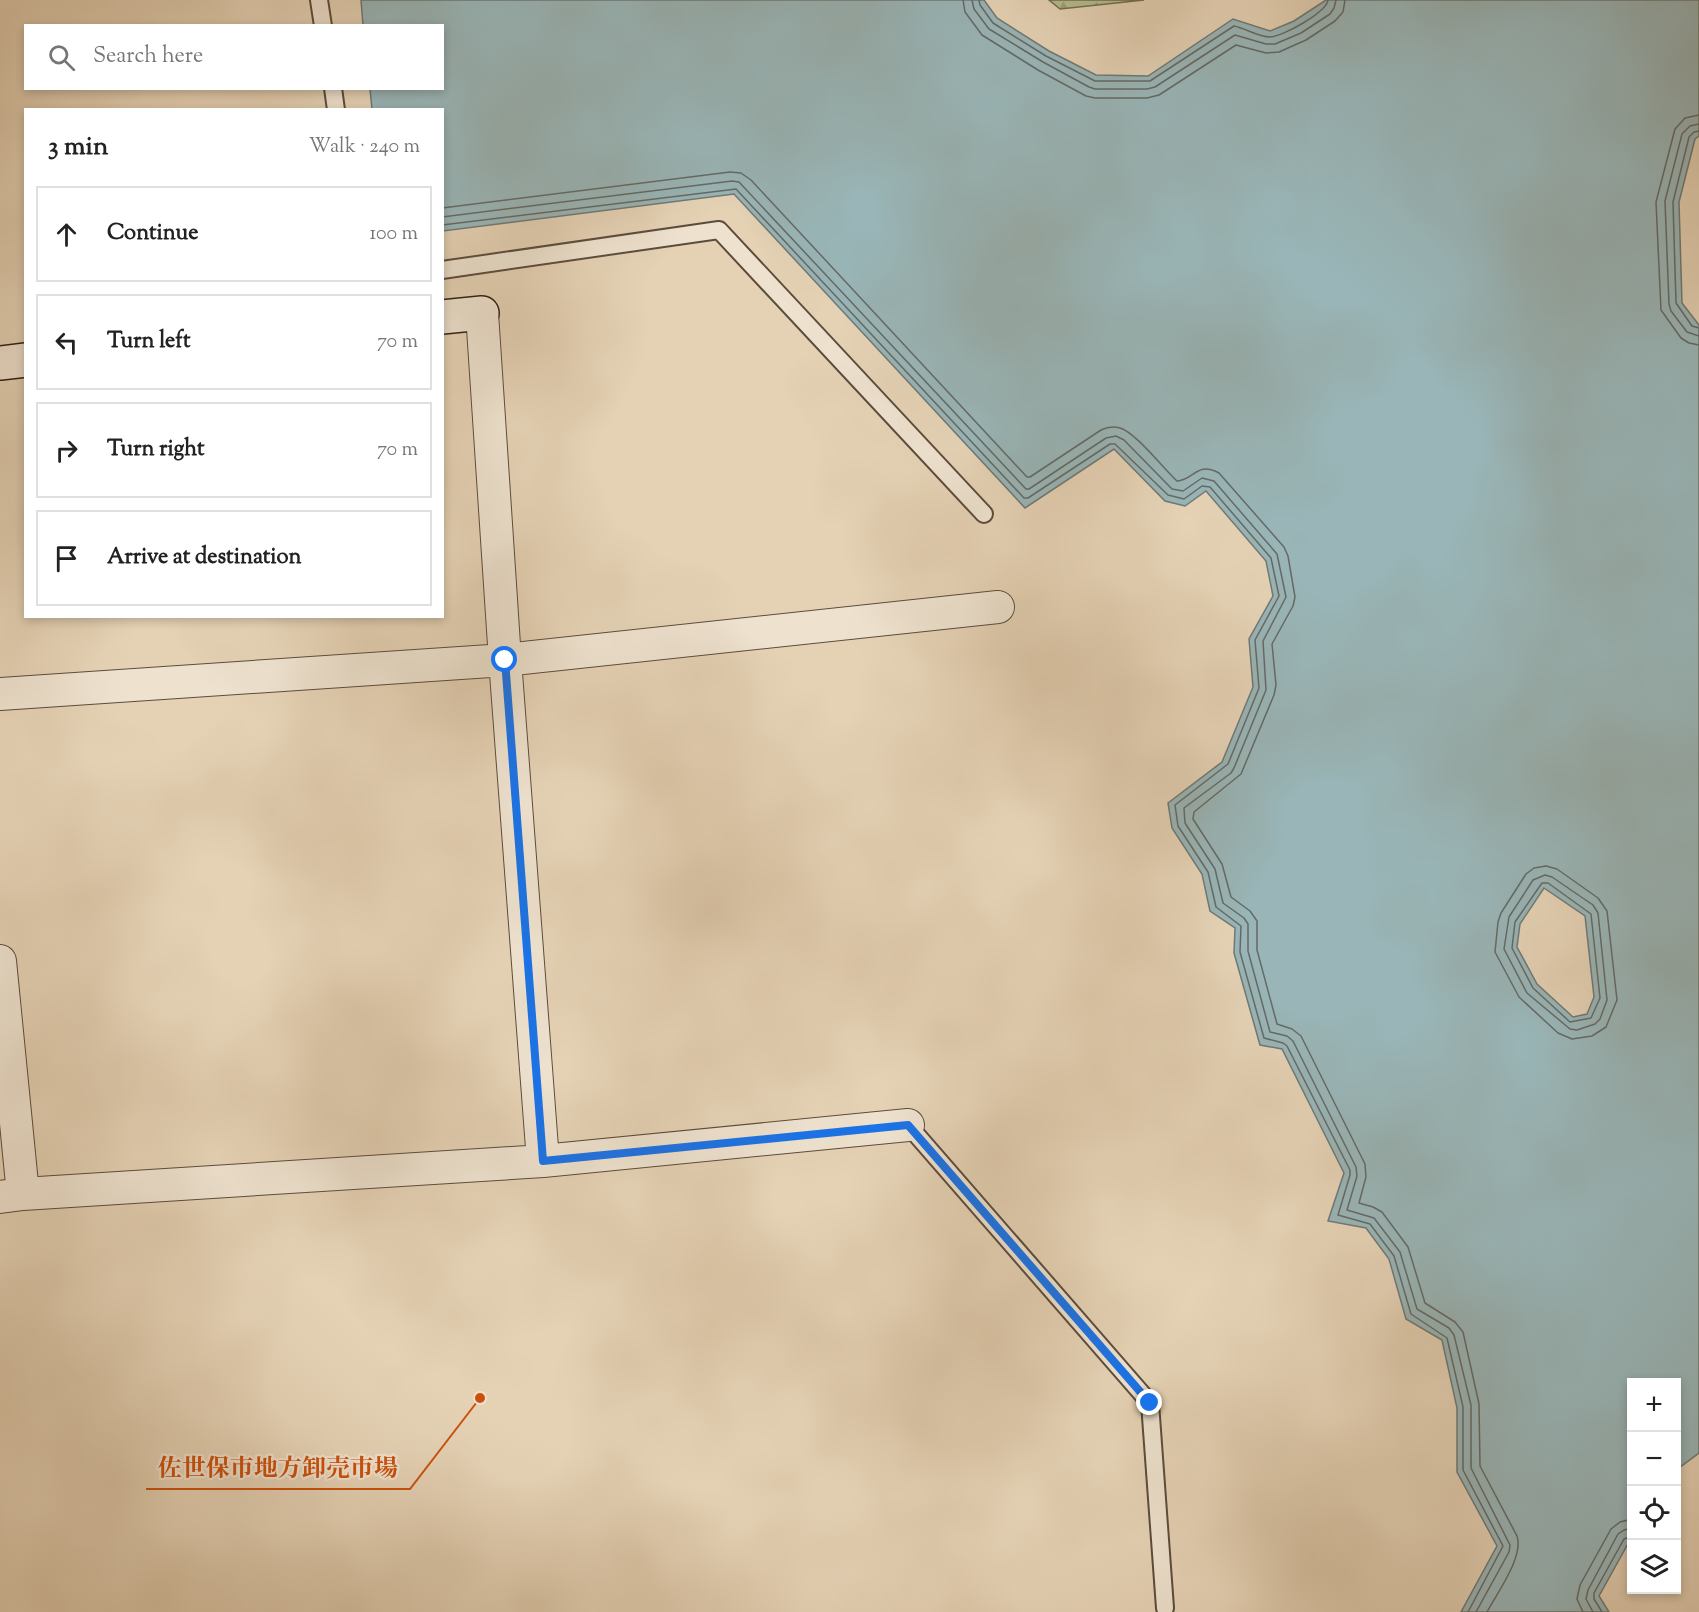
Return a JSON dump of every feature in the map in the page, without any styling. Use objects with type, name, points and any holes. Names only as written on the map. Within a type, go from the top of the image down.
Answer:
[{"type":"street","points":[[444,317],[482,313],[505,660],[543,1161]]},
{"type":"street","points":[[0,363],[24,360]]},
{"type":"street","points":[[0,694],[505,660],[998,608]]},
{"type":"street","points":[[0,961],[11,1196],[543,1161],[908,1125]]},
{"type":"lane","points":[[319,0],[323,24]]},
{"type":"lane","points":[[333,90],[336,108]]},
{"type":"lane","points":[[444,270],[719,230],[984,514]]},
{"type":"lane","points":[[908,1125],[1150,1403],[1165,1608]]},
{"type":"green space","points":[[1049,0],[1144,0],[1060,9]]},
{"type":"water","points":[[361,0],[984,0],[997,18],[1049,51],[1096,75],[1148,76],[1233,19],[1270,31],[1294,21],[1326,0],[1699,0],[1699,136],[1695,139],[1679,202],[1682,303],[1699,325],[1699,1453],[1681,1466],[1681,1378],[1627,1378],[1627,1546],[1599,1596],[1609,1612],[1461,1612],[1497,1546],[1457,1472],[1457,1408],[1442,1340],[1406,1319],[1389,1259],[1366,1228],[1328,1221],[1344,1173],[1282,1049],[1260,1045],[1234,953],[1235,928],[1210,911],[1202,874],[1172,828],[1168,803],[1222,762],[1253,687],[1249,639],[1273,596],[1266,561],[1206,491],[1185,506],[1165,501],[1114,449],[1025,508],[734,194],[444,231],[444,108],[372,108],[370,90],[444,90],[444,24],[363,24]],"holes":[[[1544,888],[1585,916],[1594,997],[1587,1014],[1573,1017],[1537,984],[1517,947],[1520,924]]]},
{"type":"place","name":"佐世保市地方卸売市場","points":[[480,1398]]},
{"type":"route","points":[[505,660],[543,1161],[908,1125],[1150,1403]]}]
